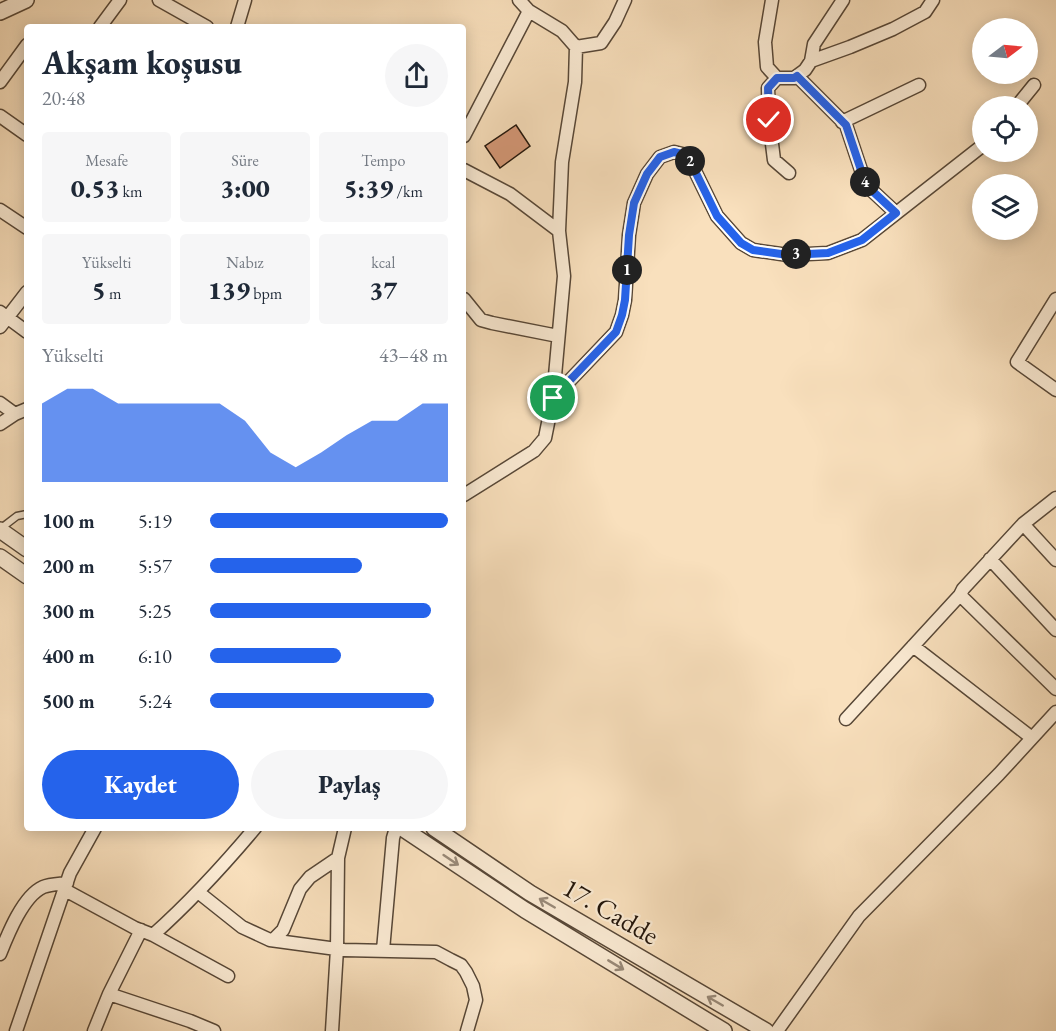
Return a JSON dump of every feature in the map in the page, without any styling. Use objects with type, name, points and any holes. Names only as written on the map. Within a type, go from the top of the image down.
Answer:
[{"type":"street","points":[[0,12],[26,0]]},
{"type":"street","points":[[102,24],[120,0]]},
{"type":"street","points":[[159,0],[202,24]]},
{"type":"street","points":[[238,24],[245,0]]},
{"type":"street","points":[[466,494],[534,451],[545,438],[553,398],[564,276],[559,231],[562,162],[575,81],[576,47],[562,31],[529,11],[519,0]]},
{"type":"street","points":[[772,0],[765,42],[767,67],[777,78],[794,78],[805,70],[811,61],[814,44],[843,0]]},
{"type":"street","points":[[811,61],[893,29],[925,12],[933,0]]},
{"type":"street","points":[[576,47],[601,43],[626,1]]},
{"type":"street","points":[[466,132],[529,11]]},
{"type":"street","points":[[0,82],[24,49]]},
{"type":"street","points":[[797,76],[846,125],[866,185],[896,213]]},
{"type":"street","points":[[777,78],[768,88],[774,160],[789,173]]},
{"type":"street","points":[[842,122],[919,85]]},
{"type":"street","points":[[1025,96],[1034,85]]},
{"type":"street","points":[[0,116],[24,133]]},
{"type":"street","points":[[553,398],[616,332],[625,300],[629,235],[634,203],[647,174],[660,157],[674,152],[686,155],[717,216],[741,243],[753,250],[788,255],[828,253],[862,240],[972,154]]},
{"type":"street","points":[[466,171],[510,194],[559,231]]},
{"type":"street","points":[[0,210],[24,226]]},
{"type":"street","points":[[24,295],[2,319],[24,330]]},
{"type":"street","points":[[1054,387],[1017,362],[1056,299]]},
{"type":"street","points":[[466,301],[481,320],[558,336]]},
{"type":"street","points":[[0,403],[21,411]]},
{"type":"street","points":[[0,424],[21,411]]},
{"type":"street","points":[[846,719],[1023,524],[1056,498]]},
{"type":"street","points":[[1023,524],[1056,560]]},
{"type":"street","points":[[0,529],[24,547]]},
{"type":"street","points":[[0,558],[24,574]]},
{"type":"street","points":[[990,559],[1056,630]]},
{"type":"street","points":[[960,595],[1056,689]]},
{"type":"street","points":[[913,646],[1032,738]]},
{"type":"street","points":[[777,1031],[859,916],[942,833],[1056,712]]},
{"type":"street","points":[[16,1031],[70,873],[93,831]]},
{"type":"street","points":[[153,935],[181,910],[252,831]]},
{"type":"street","points":[[332,1031],[337,949],[338,858],[344,831]]},
{"type":"street","points":[[383,950],[395,831]]},
{"type":"street","name":"17. Cadde","points":[[406,831],[525,910],[724,1031]]},
{"type":"street","name":"17. Cadde","points":[[438,831],[530,893],[766,1031]]},
{"type":"street","points":[[273,940],[283,930],[300,889],[310,877],[338,858]]},
{"type":"street","points":[[0,954],[9,932],[30,897],[44,886],[66,886],[141,930],[228,976]]},
{"type":"street","points":[[198,892],[242,927],[273,940],[337,949],[436,952],[461,965],[470,980],[476,1000],[467,1031]]},
{"type":"street","points":[[93,1031],[141,930]]},
{"type":"street","points":[[109,994],[214,1031]]},
{"type":"lane","points":[[0,529],[17,516],[24,515]]},
{"type":"building","points":[[516,125],[530,146],[500,168],[485,146]]},
{"type":"route","points":[[553,398],[616,332],[625,300],[629,235],[634,203],[647,174],[660,157],[674,152],[686,155],[717,216],[741,243],[753,250],[788,255],[828,253],[862,240],[896,213],[866,185],[846,125],[797,76],[777,78],[768,88],[769,120]]}]
